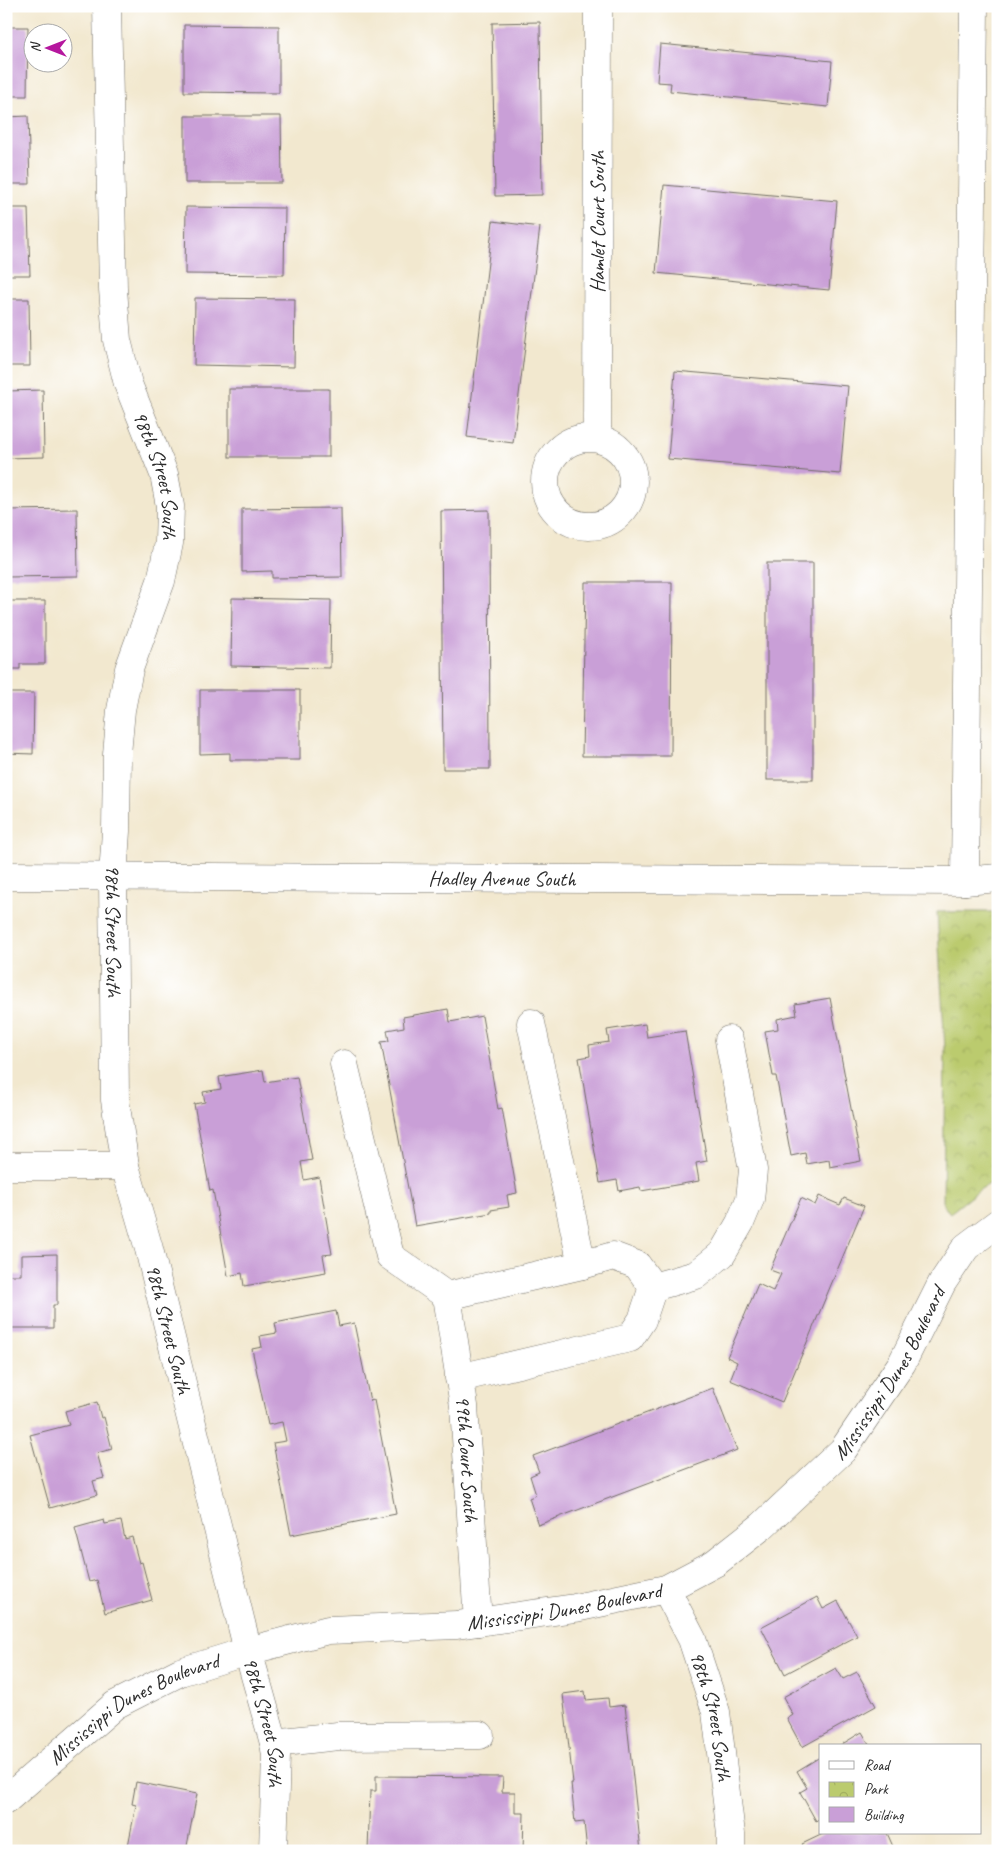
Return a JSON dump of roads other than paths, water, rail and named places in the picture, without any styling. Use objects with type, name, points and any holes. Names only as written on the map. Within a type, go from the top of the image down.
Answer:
[{"type":"street","name":"98th Street South","points":[[107,6],[113,289],[117,340],[128,384],[164,474],[170,506],[169,543],[161,580],[128,670],[121,710],[117,754],[116,831],[113,877],[115,1100],[125,1166],[149,1249],[248,1651],[274,1743],[276,1755],[273,1851]]},
{"type":"street","name":"Hamlet Court South","points":[[597,438],[598,6]]},
{"type":"street","points":[[965,881],[974,6]]},
{"type":"street","name":"Hadley Avenue South","points":[[6,876],[965,881],[998,878]]},
{"type":"street","points":[[532,1023],[582,1265]]},
{"type":"street","points":[[653,1287],[696,1275],[722,1254],[740,1223],[750,1199],[753,1170],[730,1040]]},
{"type":"street","points":[[344,1064],[390,1256],[447,1296],[613,1256],[637,1265],[653,1287]]},
{"type":"street","points":[[6,1166],[125,1166]]},
{"type":"street","name":"Mississippi Dunes Boulevard","points":[[6,1800],[115,1705],[180,1672],[248,1651],[328,1630],[457,1625],[575,1608],[666,1589],[715,1563],[762,1526],[843,1450],[902,1363],[942,1283],[966,1247],[998,1223]]},
{"type":"street","points":[[459,1378],[630,1338],[642,1320],[653,1287]]},
{"type":"street","name":"99th Court South","points":[[447,1296],[464,1406],[478,1622]]},
{"type":"street","name":"98th Street South","points":[[666,1589],[692,1639],[716,1712],[732,1834],[731,1851]]},
{"type":"street","points":[[274,1743],[338,1736],[480,1735]]}]
